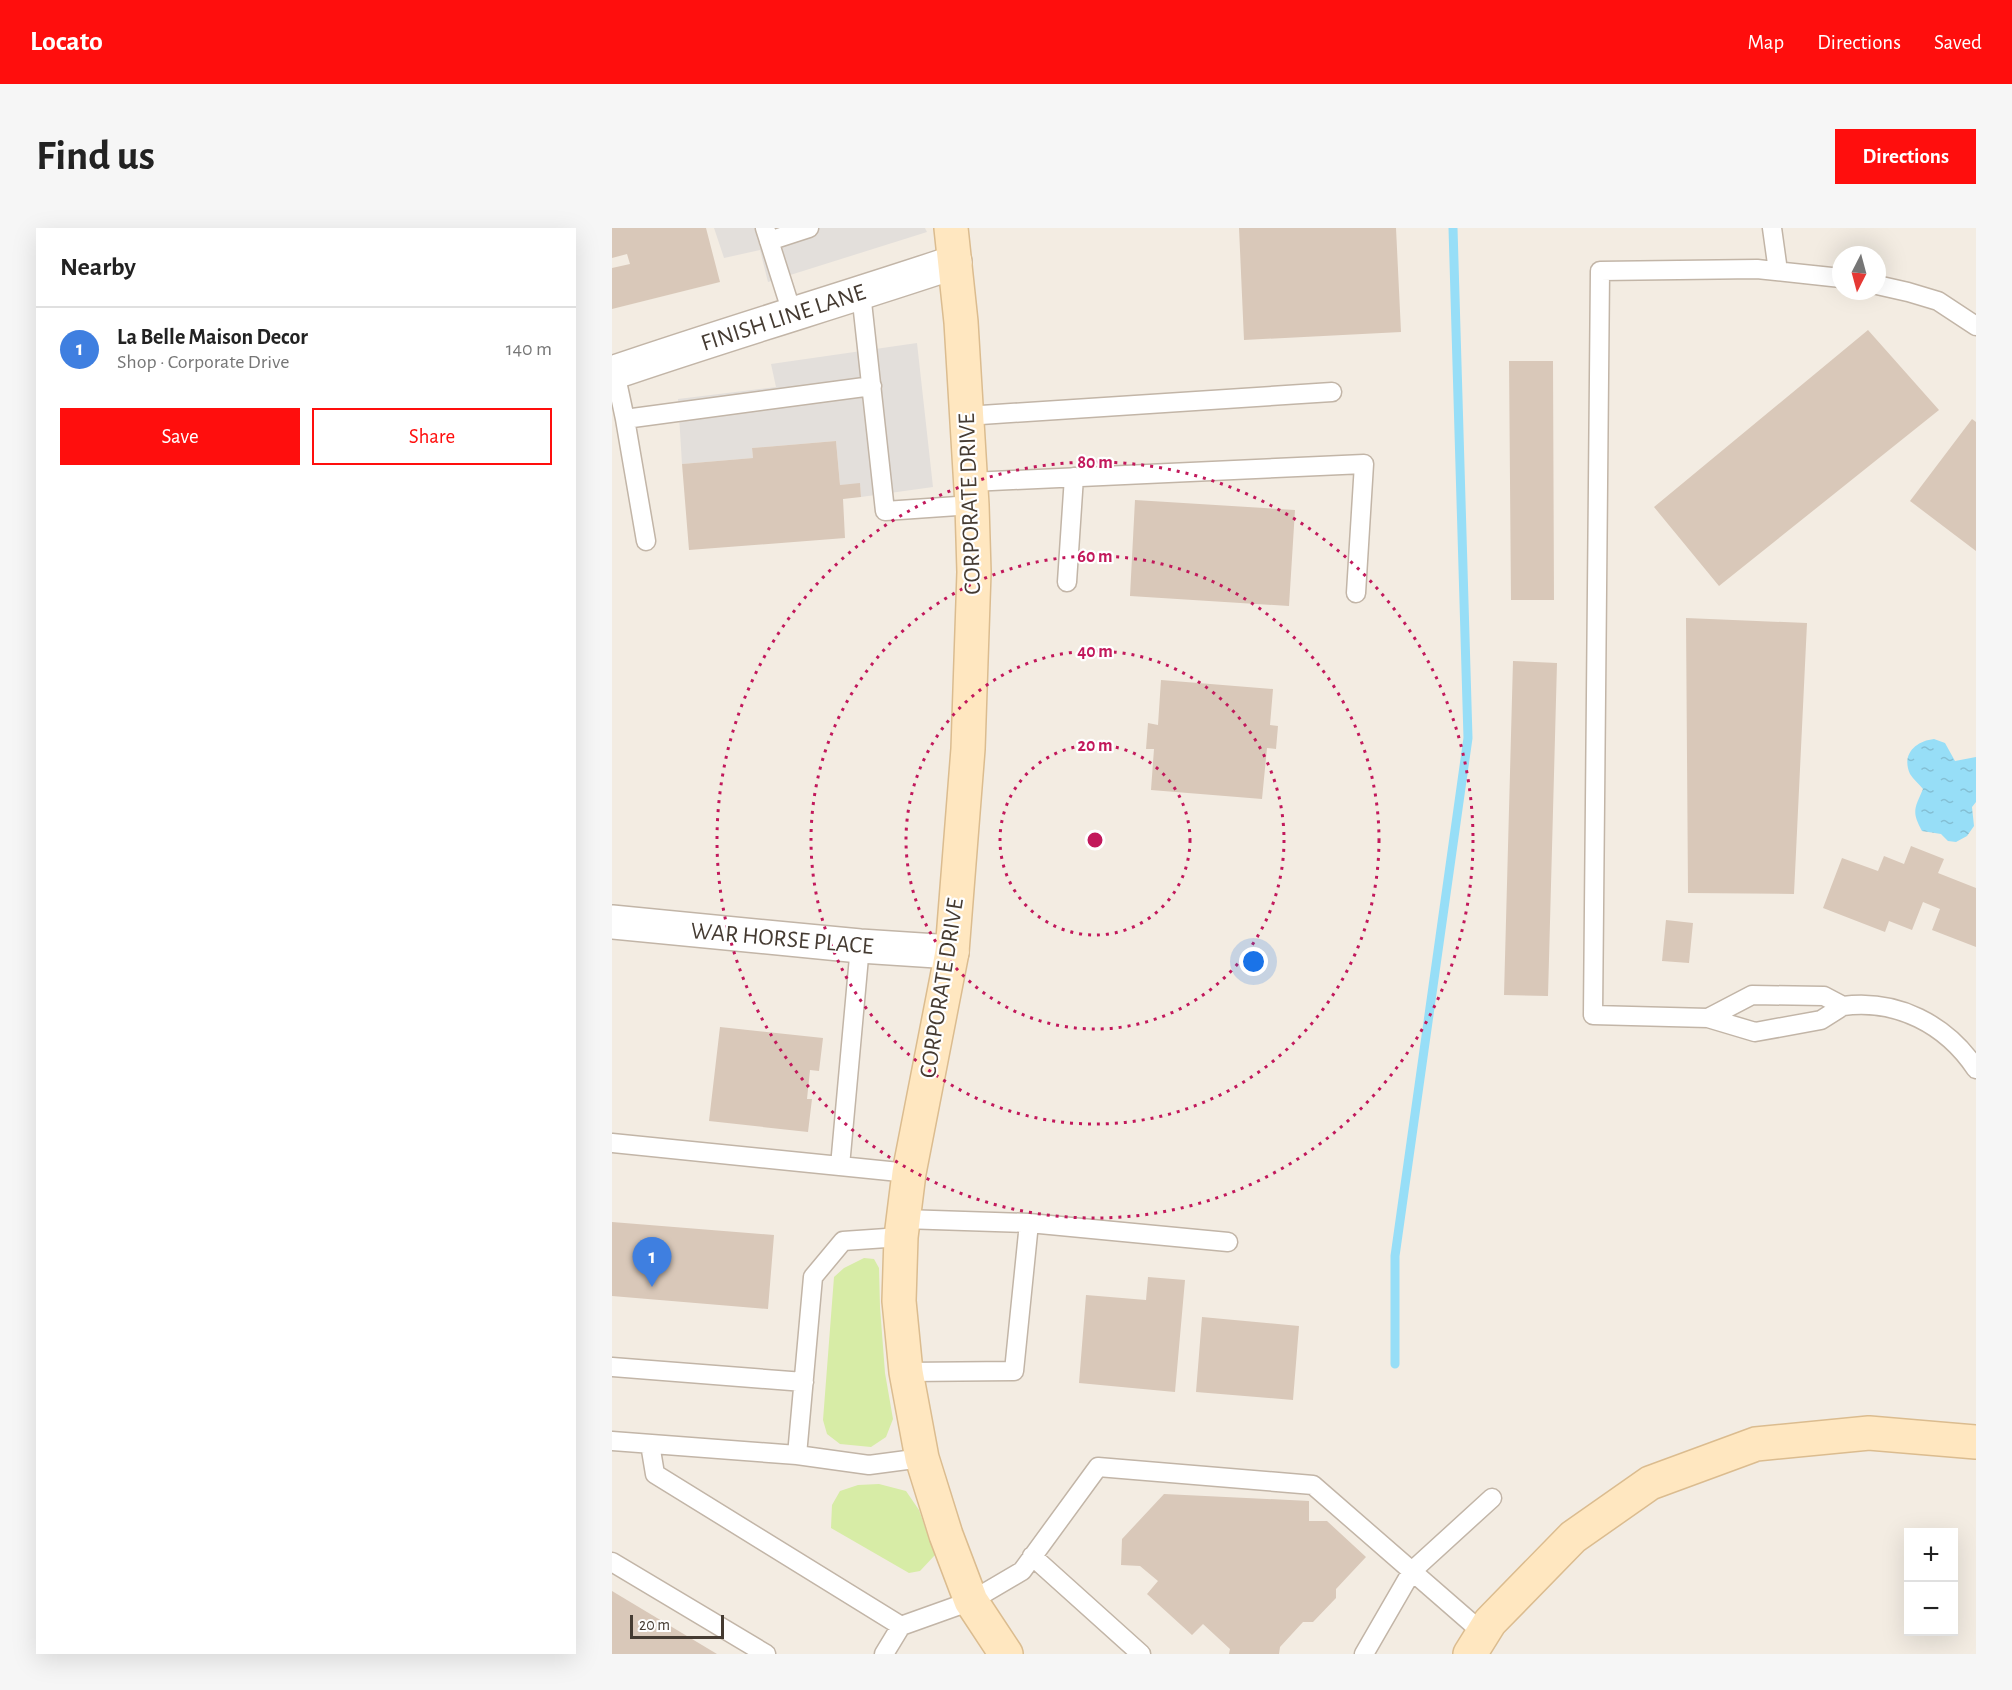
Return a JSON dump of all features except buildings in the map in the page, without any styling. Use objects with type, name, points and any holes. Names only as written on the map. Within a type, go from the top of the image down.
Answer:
[{"type":"street","name":"CORPORATE DRIVE","points":[[951,228],[972,494],[974,572],[968,749],[952,952],[909,1173],[902,1228],[899,1302],[906,1372],[922,1458],[946,1535],[971,1601],[1006,1654]]},
{"type":"street","name":"FINISH LINE LANE","points":[[613,372],[954,262]]},
{"type":"street","name":"WAR HORSE PLACE","points":[[612,922],[860,946],[952,952]]},
{"type":"street","points":[[1477,1643],[1490,1622],[1573,1537],[1650,1483],[1756,1444],[1869,1433],[1976,1442]]},
{"type":"lane","points":[[792,313],[767,234],[809,228]]},
{"type":"lane","points":[[1772,228],[1778,271]]},
{"type":"lane","points":[[1832,277],[1757,269],[1600,271],[1593,1015],[1708,1018],[1755,1032],[1821,1020],[1843,1006],[1877,1004],[1906,1012],[1931,1023],[1950,1039],[1976,1069]]},
{"type":"lane","points":[[1886,287],[1938,302],[1976,326]]},
{"type":"lane","points":[[861,293],[885,511],[1074,477],[1365,464],[1356,593]]},
{"type":"lane","points":[[613,372],[625,419],[646,541]]},
{"type":"lane","points":[[625,419],[872,386]]},
{"type":"lane","points":[[966,416],[1332,392]]},
{"type":"lane","points":[[1067,582],[1074,477]]},
{"type":"lane","points":[[840,1166],[860,946]]},
{"type":"lane","points":[[1708,1018],[1752,995],[1824,996],[1843,1006]]},
{"type":"lane","points":[[612,1143],[909,1173]]},
{"type":"lane","points":[[906,1372],[1014,1371],[1029,1223]]},
{"type":"lane","points":[[797,1455],[813,1277],[843,1241],[902,1228],[1029,1223],[1228,1242]]},
{"type":"lane","points":[[612,1367],[804,1382]]},
{"type":"lane","points":[[612,1441],[797,1455],[869,1465],[922,1458]]},
{"type":"lane","points":[[650,1444],[655,1474],[901,1626]]},
{"type":"lane","points":[[884,1654],[901,1626],[971,1601],[1022,1570],[1098,1467],[1313,1485],[1412,1571],[1477,1643]]},
{"type":"lane","points":[[1364,1654],[1412,1571],[1492,1498]]},
{"type":"lane","points":[[1032,1556],[1142,1654]]},
{"type":"lane","points":[[612,1562],[766,1654]]},
{"type":"green space","points":[[864,1258],[874,1259],[879,1268],[885,1373],[893,1419],[886,1437],[871,1447],[840,1444],[827,1434],[823,1420],[834,1277],[844,1268]]},
{"type":"green space","points":[[879,1484],[906,1491],[919,1510],[935,1555],[920,1571],[909,1573],[831,1528],[832,1505],[840,1491],[858,1485]]},
{"type":"shaded area","points":[[714,228],[925,228],[927,232],[768,282],[760,250],[724,258]]},
{"type":"shaded area","points":[[917,343],[933,487],[861,497],[860,484],[840,485],[836,441],[752,448],[753,458],[682,464],[678,399],[776,387],[771,364]]},
{"type":"water","points":[[1934,739],[1945,743],[1955,761],[1976,757],[1976,802],[1972,807],[1974,826],[1967,836],[1956,842],[1948,841],[1941,834],[1922,831],[1916,819],[1916,805],[1923,789],[1910,774],[1907,760],[1912,750],[1921,742]]},
{"type":"waterway","points":[[1395,1364],[1395,1256],[1468,738],[1453,228]]},
{"type":"place","name":"La Belle Maison Decor","points":[[652,1287]]}]
